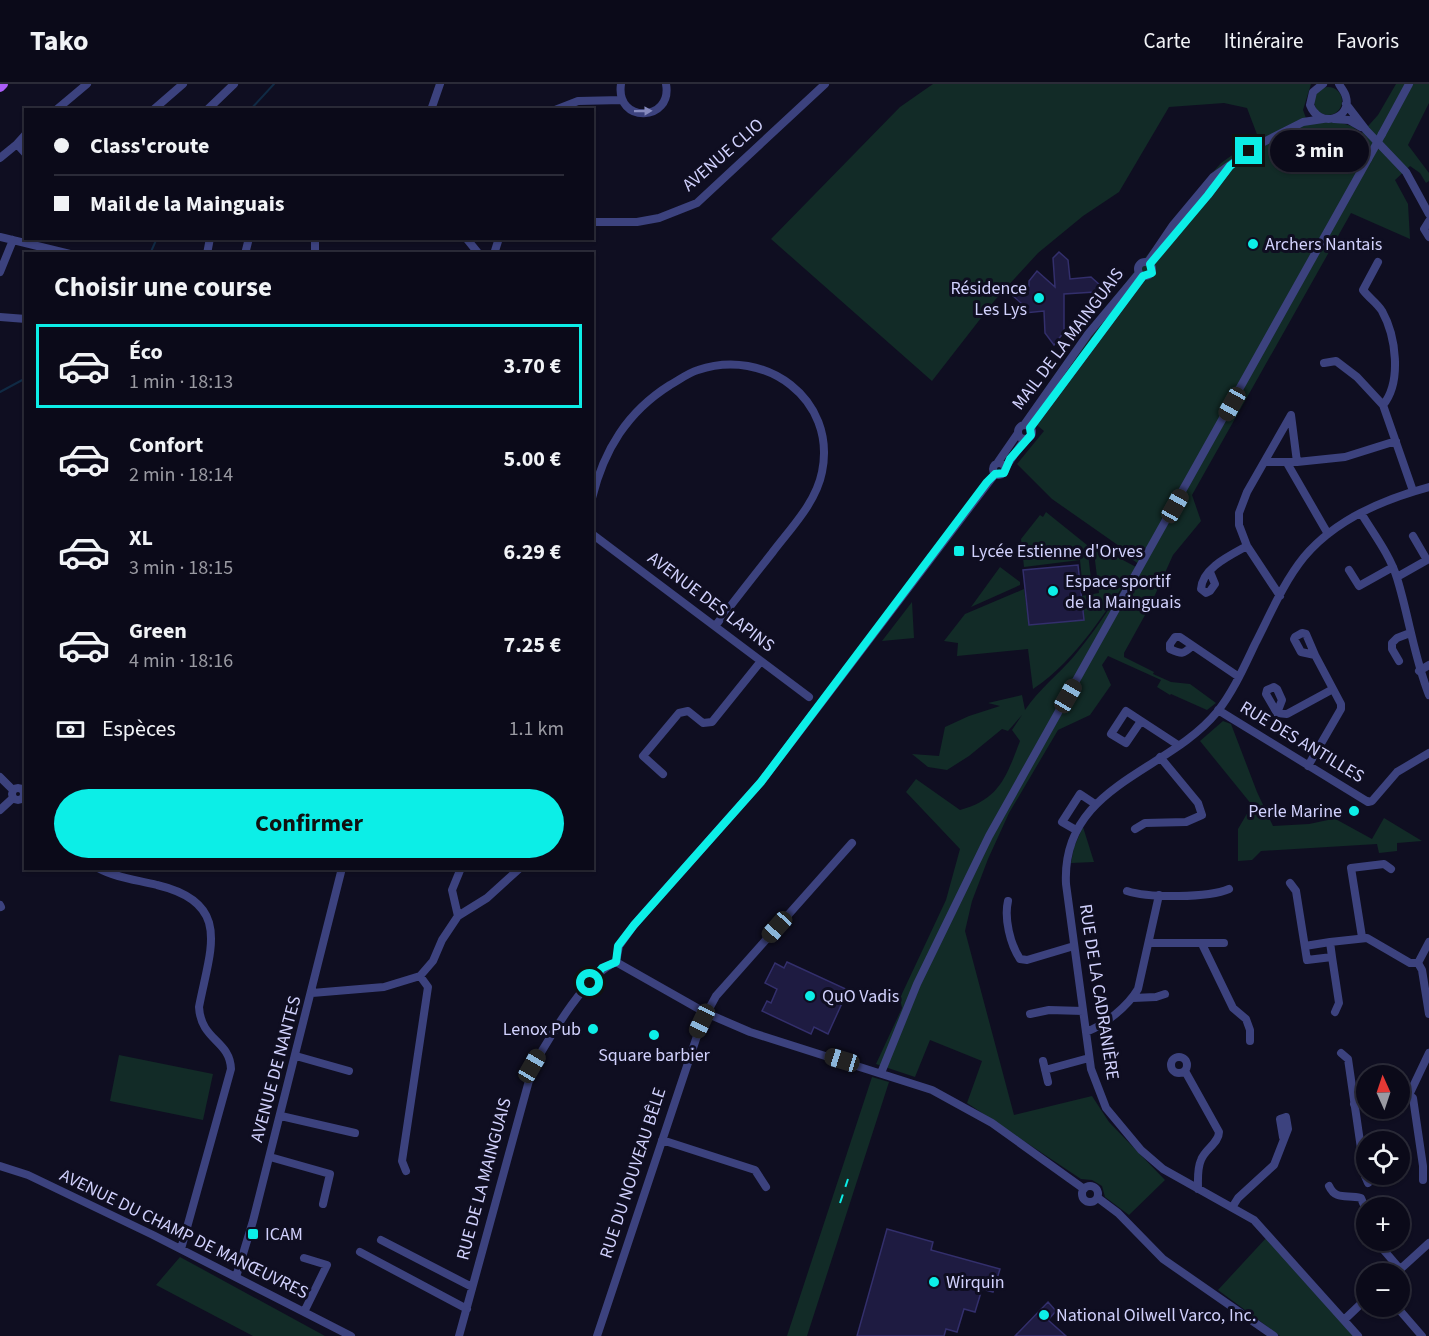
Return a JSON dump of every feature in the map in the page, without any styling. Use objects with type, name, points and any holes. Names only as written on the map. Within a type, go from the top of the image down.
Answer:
[{"type":"street","points":[[58,108],[87,84]]},
{"type":"street","points":[[155,108],[183,84]]},
{"type":"street","points":[[209,108],[234,84]]},
{"type":"street","points":[[432,108],[440,84]]},
{"type":"street","points":[[621,84],[622,100],[633,111],[648,113],[662,105],[666,98],[666,84]]},
{"type":"street","points":[[812,84],[814,94]]},
{"type":"street","name":"AVENUE CLIO","points":[[594,222],[637,222],[679,211],[697,203],[825,84]]},
{"type":"street","points":[[880,1073],[917,984],[989,836],[1409,84]]},
{"type":"street","points":[[1296,125],[1305,113],[1312,93],[1320,85]]},
{"type":"street","points":[[1334,119],[1341,114],[1346,104],[1346,96],[1338,85]]},
{"type":"street","points":[[560,108],[578,100],[622,100]]},
{"type":"street","points":[[1310,102],[1314,113],[1323,119]]},
{"type":"street","points":[[1346,104],[1366,130],[1406,172],[1429,214]]},
{"type":"street","name":"MAIL DE LA MAINGUAIS","points":[[1005,468],[1022,436],[1019,428],[1027,427],[1142,267],[1213,177],[1258,145],[1311,119],[1349,120],[1366,130]]},
{"type":"street","points":[[0,158],[24,136]]},
{"type":"street","points":[[17,144],[24,152]]},
{"type":"street","points":[[1429,220],[1424,230],[1429,237]]},
{"type":"street","points":[[0,273],[16,241],[24,235]]},
{"type":"street","points":[[0,237],[62,252]]},
{"type":"street","points":[[468,240],[477,252]]},
{"type":"street","points":[[1378,262],[1363,290],[1381,309],[1387,322],[1397,374],[1391,396],[1383,405]]},
{"type":"street","points":[[0,317],[24,320]]},
{"type":"street","points":[[1324,363],[1336,361],[1357,377],[1383,405],[1413,491]]},
{"type":"street","points":[[594,490],[600,468],[620,431],[650,398],[695,370],[713,365],[736,364],[764,370],[782,379],[811,404],[819,424],[823,444],[822,472],[814,495],[716,625]]},
{"type":"street","points":[[1280,596],[1247,546],[1239,525],[1241,503],[1291,415],[1297,462]]},
{"type":"street","name":"MAIL DE LA MAINGUAIS","points":[[998,462],[1022,436]]},
{"type":"street","points":[[1264,462],[1287,463],[1345,457],[1396,441]]},
{"type":"street","points":[[699,1009],[616,962],[618,946],[761,782],[987,482],[995,474],[1002,474],[1004,464],[998,462],[992,467],[995,474]]},
{"type":"street","points":[[1287,463],[1328,534]]},
{"type":"street","name":"RUE DE LA CADRANIÈRE","points":[[1358,1336],[1254,1220],[1157,1164],[1119,1124],[1100,1095],[1089,1058],[1065,875],[1070,843],[1076,830],[1095,804],[1198,730],[1218,710],[1239,676],[1280,596],[1305,556],[1328,534],[1361,513],[1413,491],[1429,487]]},
{"type":"street","points":[[1361,513],[1397,577],[1419,671],[1429,695]]},
{"type":"street","name":"AVENUE DES LAPINS","points":[[594,534],[809,697]]},
{"type":"street","points":[[1397,577],[1427,560],[1413,536]]},
{"type":"street","points":[[1210,572],[1217,563],[1247,546]]},
{"type":"street","points":[[1350,570],[1359,586],[1393,567]]},
{"type":"street","points":[[1399,661],[1392,649],[1392,643],[1397,638],[1410,633]]},
{"type":"street","points":[[1192,646],[1239,676]]},
{"type":"street","points":[[1308,766],[1341,709],[1341,704],[1315,655]]},
{"type":"street","points":[[663,774],[643,756],[679,713],[688,711],[703,723],[712,722],[761,661]]},
{"type":"street","points":[[1419,671],[1429,665]]},
{"type":"street","points":[[1277,713],[1287,714],[1333,689]]},
{"type":"street","name":"RUE DES ANTILLES","points":[[1218,710],[1368,802],[1372,801],[1397,771],[1429,753]]},
{"type":"street","points":[[1141,722],[1178,745]]},
{"type":"street","points":[[1135,828],[1145,823],[1186,822],[1202,815],[1198,803],[1160,757]]},
{"type":"street","points":[[0,777],[20,795],[0,810]]},
{"type":"street","points":[[1076,830],[1062,822],[1080,794],[1095,804]]},
{"type":"street","points":[[852,843],[716,996],[710,1007],[713,1016],[750,1032],[932,1090],[963,1106],[992,1123],[1083,1189],[1082,1195],[1086,1200],[1092,1202],[1098,1198],[1118,1213],[1163,1259],[1274,1336]]},
{"type":"street","points":[[1362,937],[1351,868],[1384,864],[1391,869]]},
{"type":"street","points":[[105,870],[184,893],[203,909],[213,931],[199,1007],[200,1018],[209,1036],[228,1053],[231,1068],[181,1249]]},
{"type":"street","name":"AVENUE DE NANTES","points":[[236,1276],[270,1157],[342,870]]},
{"type":"street","points":[[458,916],[452,890],[460,870]]},
{"type":"street","points":[[312,993],[384,987],[420,976],[433,961],[442,940],[458,916],[487,898],[518,870]]},
{"type":"street","points":[[1290,883],[1296,891],[1307,960],[1332,957]]},
{"type":"street","points":[[1128,891],[1139,895],[1159,895],[1219,894],[1229,890]]},
{"type":"street","points":[[1086,1032],[1097,1028],[1133,998],[1138,989],[1159,895]]},
{"type":"street","points":[[1008,901],[1005,913],[1016,953],[1020,959],[1026,960],[1074,946]]},
{"type":"street","points":[[1305,946],[1362,937],[1410,963],[1418,963]]},
{"type":"street","points":[[1330,942],[1339,1003],[1335,1012]]},
{"type":"street","points":[[1418,963],[1429,942]]},
{"type":"street","points":[[1149,943],[1224,943]]},
{"type":"street","points":[[1202,944],[1233,1008],[1245,1019],[1250,1030],[1250,1041]]},
{"type":"street","name":"RUE DE LA MAINGUAIS","points":[[459,1336],[532,1066],[551,1035],[602,968],[616,962]]},
{"type":"street","points":[[1418,963],[1422,970],[1429,1014]]},
{"type":"street","points":[[406,1171],[402,1161],[428,987],[420,976]]},
{"type":"street","points":[[1133,998],[1156,998],[1165,994]]},
{"type":"street","points":[[699,1009],[705,1006],[710,1007]]},
{"type":"street","points":[[699,1009],[698,1015],[702,1021],[707,1022],[713,1016]]},
{"type":"street","points":[[1030,1014],[1049,1010],[1083,1011]]},
{"type":"street","name":"RUE DU NOUVEAU BÊLE","points":[[597,1336],[702,1021]]},
{"type":"street","points":[[1341,1053],[1348,1059],[1358,1131]]},
{"type":"street","points":[[1410,1093],[1429,1053]]},
{"type":"street","points":[[296,1056],[349,1071]]},
{"type":"street","points":[[1048,1082],[1044,1066],[1089,1058]]},
{"type":"street","points":[[1185,1071],[1219,1132],[1218,1138],[1202,1158],[1198,1169],[1198,1189]]},
{"type":"street","points":[[1410,1096],[1413,1098],[1424,1166],[1423,1180]]},
{"type":"street","points":[[280,1116],[355,1133]]},
{"type":"street","points":[[1233,1206],[1238,1198],[1274,1165],[1283,1137]]},
{"type":"street","points":[[662,1140],[755,1170],[766,1187]]},
{"type":"street","points":[[270,1157],[330,1174],[323,1204]]},
{"type":"street","name":"AVENUE DU CHAMP DE MANŒUVRES","points":[[0,1166],[28,1175],[181,1249],[351,1336]]},
{"type":"street","points":[[1329,1186],[1333,1194],[1337,1196],[1356,1198]]},
{"type":"street","points":[[381,1239],[472,1287]]},
{"type":"street","points":[[1407,1263],[1429,1243]]},
{"type":"street","points":[[360,1252],[467,1309]]},
{"type":"street","points":[[304,1258],[327,1265],[304,1312]]},
{"type":"street","points":[[1344,1320],[1356,1309]]},
{"type":"street","points":[[1406,1317],[1422,1336]]},
{"type":"green space","points":[[933,84],[1311,84],[1303,110],[1306,118],[1349,125],[1361,134],[1378,115],[1396,84],[1429,84],[1429,103],[1408,145],[1429,173],[1429,181],[1426,183],[1420,173],[1410,166],[1395,180],[1408,204],[1410,239],[1351,213],[1192,495],[1201,521],[1173,555],[1150,606],[1124,653],[1124,657],[1154,672],[1153,674],[1171,682],[1190,684],[1216,703],[1207,710],[1170,695],[1157,687],[1161,680],[1108,656],[1102,665],[1111,685],[1090,715],[1058,730],[1009,813],[972,901],[965,931],[1014,1115],[1092,1096],[1109,1122],[1165,1180],[1129,1215],[1105,1197],[1102,1186],[1092,1180],[1081,1179],[967,1103],[982,1061],[930,1040],[915,1077],[876,1064],[902,1008],[900,998],[946,900],[960,849],[906,792],[916,779],[960,810],[984,800],[993,793],[1005,776],[1020,741],[1012,730],[1022,715],[1008,731],[1002,729],[969,756],[947,770],[928,767],[912,754],[939,756],[945,727],[1000,706],[988,703],[1022,695],[1025,710],[1084,644],[1139,564],[1121,552],[1122,548],[1052,499],[1017,464],[1044,431],[1026,416],[1062,365],[1200,187],[1221,163],[1258,137],[1247,108],[1224,103],[1169,107],[1119,192],[1083,216],[1038,253],[995,300],[932,381],[771,239],[900,107]]},
{"type":"green space","points":[[1328,87],[1338,91],[1342,101],[1338,111],[1328,115],[1318,111],[1314,101],[1318,91]]},
{"type":"green space","points":[[1046,512],[1087,545],[1091,579],[1082,580],[1080,560],[1024,567],[1021,539],[1040,515],[1043,517]]},
{"type":"green space","points":[[1093,544],[1136,567],[1077,649],[1049,677],[1033,689],[1028,649],[957,656],[958,643],[944,641],[965,614],[1024,589],[1029,625],[1084,620],[1081,596],[1099,593]]},
{"type":"green space","points":[[1000,567],[1020,582],[1020,585],[971,607]]},
{"type":"green space","points":[[912,602],[914,638],[882,641]]},
{"type":"green space","points":[[1223,721],[1231,724],[1257,792],[1273,826],[1309,824],[1328,820],[1330,816],[1372,839],[1384,818],[1422,841],[1397,843],[1397,851],[1379,853],[1377,844],[1261,851],[1252,860],[1238,861],[1238,829],[1252,805],[1200,741]]},
{"type":"green space","points":[[1083,827],[1094,862],[1071,863],[1074,847]]},
{"type":"green space","points":[[119,1055],[213,1074],[203,1120],[110,1101]]},
{"type":"green space","points":[[872,1077],[889,1082],[807,1336],[787,1336]]},
{"type":"green space","points":[[1267,1237],[1354,1336],[1280,1336],[1218,1290]]},
{"type":"green space","points":[[180,1257],[325,1336],[253,1336],[156,1285]]},
{"type":"building","name":"Résidence Les Lys","points":[[1059,252],[1068,260],[1070,279],[1091,277],[1101,286],[1095,292],[1064,294],[1064,332],[1054,345],[1045,333],[1044,311],[1024,313],[1018,307],[1021,303],[1013,296],[1021,287],[1029,286],[1029,281],[1037,271],[1055,287],[1053,258]]},
{"type":"building","name":"Espace sportif de la Mainguais","points":[[1078,565],[1084,620],[1029,625],[1023,570]]},
{"type":"building","name":"QuO Vadis","points":[[787,962],[848,990],[828,1034],[814,1027],[811,1034],[762,1011],[767,1001],[771,1003],[777,989],[765,983],[775,963],[784,968]]},
{"type":"building","name":"Wirquin","points":[[887,1229],[933,1242],[931,1250],[1000,1269],[993,1292],[982,1289],[975,1312],[964,1309],[957,1332],[946,1329],[944,1336],[857,1336]]},
{"type":"building","name":"National Oilwell Varco, Inc.","points":[[1048,1302],[1056,1311],[1048,1320],[1066,1336],[1015,1336]]},
{"type":"waterway","points":[[252,108],[274,84]]},
{"type":"waterway","points":[[151,252],[156,240]]},
{"type":"waterway","points":[[0,392],[24,379]]},
{"type":"railway","points":[[840,1203],[848,1179]]},
{"type":"place","name":"Archers Nantais","points":[[1253,244]]},
{"type":"place","name":"Résidence Les Lys","points":[[1039,298]]},
{"type":"place","name":"Lycée Estienne d'Orves","points":[[959,551]]},
{"type":"place","name":"Espace sportif de la Mainguais","points":[[1053,591]]},
{"type":"place","name":"Perle Marine","points":[[1354,811]]},
{"type":"place","name":"QuO Vadis","points":[[810,996]]},
{"type":"place","name":"Lenox Pub","points":[[593,1029]]},
{"type":"place","name":"Square barbier","points":[[654,1035]]},
{"type":"place","name":"ICAM","points":[[253,1234]]},
{"type":"place","name":"Wirquin","points":[[934,1282]]},
{"type":"place","name":"National Oilwell Varco, Inc.","points":[[1044,1315]]},
{"type":"route","points":[[590,983],[602,968],[616,962],[618,946],[634,925],[761,782],[987,482],[995,474],[1004,473],[1010,459],[1025,439],[1031,435],[1030,428],[1143,276],[1152,273],[1150,264],[1170,238],[1230,166],[1249,151]]}]
